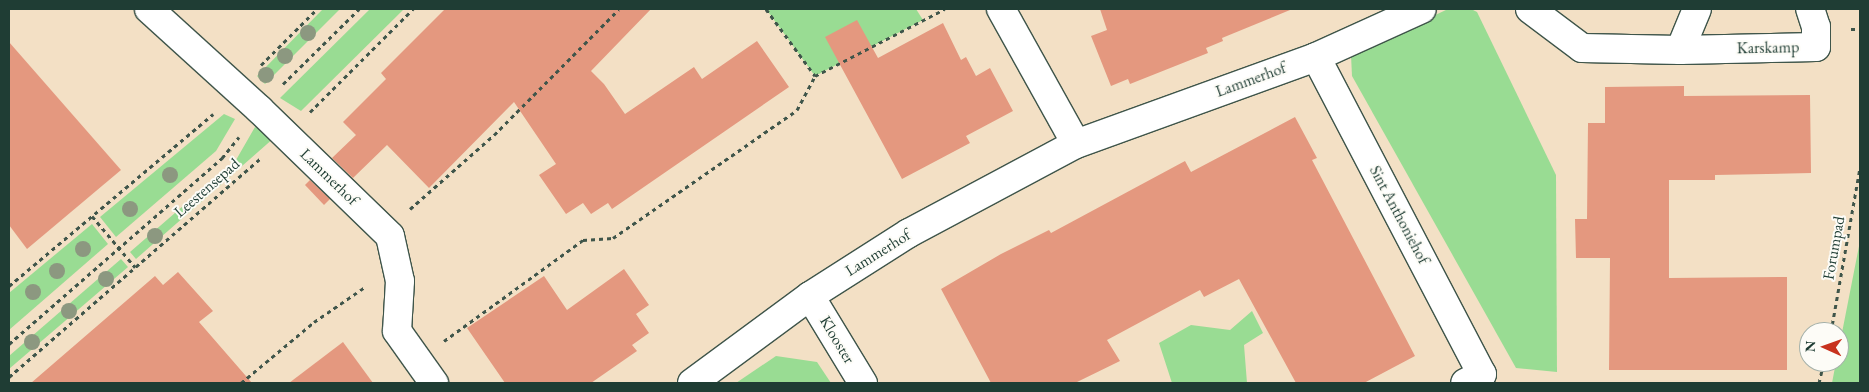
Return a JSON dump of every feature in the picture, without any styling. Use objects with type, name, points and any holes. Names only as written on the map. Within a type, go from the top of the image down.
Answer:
[{"type":"street","name":"Lammerhof","points":[[149,9],[246,97],[390,236],[400,281],[397,331],[434,383]]},
{"type":"street","points":[[1001,9],[1076,144]]},
{"type":"street","name":"Lammerhof","points":[[692,383],[810,296],[909,233],[1076,144],[1316,57],[1422,9]]},
{"type":"street","name":"Karskamp","points":[[1530,9],[1582,48],[1680,50],[1816,47],[1816,27],[1810,9]]},
{"type":"street","points":[[1680,50],[1697,9]]},
{"type":"street","name":"Sint Anthoniehof","points":[[1316,57],[1479,380]]},
{"type":"street","name":"Klooster","points":[[810,296],[863,383]]},
{"type":"path","name":"Leestensepad","points":[[9,344],[232,149],[246,97],[317,9]]},
{"type":"path","name":"Leestensepad","points":[[9,286],[92,216],[359,9]]},
{"type":"path","name":"Leestensepad","points":[[9,377],[286,136],[413,9]]},
{"type":"path","points":[[385,230],[494,135],[619,9]]},
{"type":"path","points":[[766,9],[815,76]]},
{"type":"path","points":[[418,360],[583,240],[613,238],[797,110],[815,76],[945,9]]},
{"type":"path","name":"Forumpad","points":[[1833,322],[1860,168]]},
{"type":"path","points":[[92,216],[135,267]]},
{"type":"path","points":[[241,383],[314,322],[397,266]]},
{"type":"green space","points":[[323,9],[340,9],[265,84],[257,76]]},
{"type":"green space","points":[[370,9],[404,9],[301,111],[280,98]]},
{"type":"green space","points":[[766,9],[916,9],[923,20],[815,76]]},
{"type":"green space","points":[[1448,9],[1471,9],[1477,12],[1556,175],[1557,372],[1516,368],[1352,76],[1351,55]]},
{"type":"green space","points":[[224,114],[235,119],[216,151],[116,237],[100,217]]},
{"type":"green space","points":[[255,127],[275,137],[136,259],[130,252],[236,160]]},
{"type":"green space","points":[[92,224],[108,244],[9,330],[9,293]]},
{"type":"green space","points":[[1860,241],[1860,383],[1832,383],[1834,372],[1849,372],[1849,322],[1844,322]]},
{"type":"green space","points":[[121,259],[128,267],[9,369],[9,356]]},
{"type":"green space","points":[[1252,311],[1263,333],[1244,345],[1247,383],[1172,383],[1159,343],[1191,325],[1230,330]]},
{"type":"green space","points":[[776,356],[817,362],[831,383],[736,383]]},
{"type":"building","points":[[445,9],[651,9],[591,71],[604,84],[625,114],[694,67],[702,79],[757,41],[789,87],[612,209],[608,203],[591,214],[583,203],[566,214],[539,175],[556,164],[514,102],[429,188],[387,145],[353,178],[332,158],[356,135],[343,122],[386,79],[381,73]]},
{"type":"building","points":[[1100,9],[1290,10],[1222,38],[1223,41],[1206,48],[1208,53],[1130,84],[1128,79],[1111,86],[1091,36],[1107,30]]},
{"type":"building","points":[[857,20],[878,58],[943,23],[961,60],[966,57],[976,76],[990,68],[1013,111],[966,136],[970,143],[902,179],[825,37]]},
{"type":"building","points":[[9,42],[121,170],[27,249],[9,225]]},
{"type":"building","points":[[1684,86],[1684,96],[1810,95],[1811,173],[1715,175],[1715,180],[1669,180],[1669,278],[1787,277],[1787,370],[1609,370],[1610,258],[1576,258],[1575,219],[1587,219],[1588,123],[1605,123],[1605,87]]},
{"type":"building","points":[[1295,117],[1317,158],[1312,160],[1415,356],[1364,383],[1296,383],[1239,279],[1204,297],[1200,290],[1107,340],[1120,361],[1075,383],[991,383],[941,289],[1001,254],[1049,230],[1051,233],[1185,161],[1191,172]]},
{"type":"building","points":[[310,180],[330,199],[324,205],[305,185]]},
{"type":"building","points":[[624,269],[649,305],[636,314],[649,333],[632,345],[637,351],[591,383],[505,383],[467,328],[544,276],[567,310]]},
{"type":"building","points":[[178,272],[213,311],[199,322],[252,383],[31,383],[155,276],[163,285]]},
{"type":"building","points":[[343,342],[373,383],[289,383]]}]
